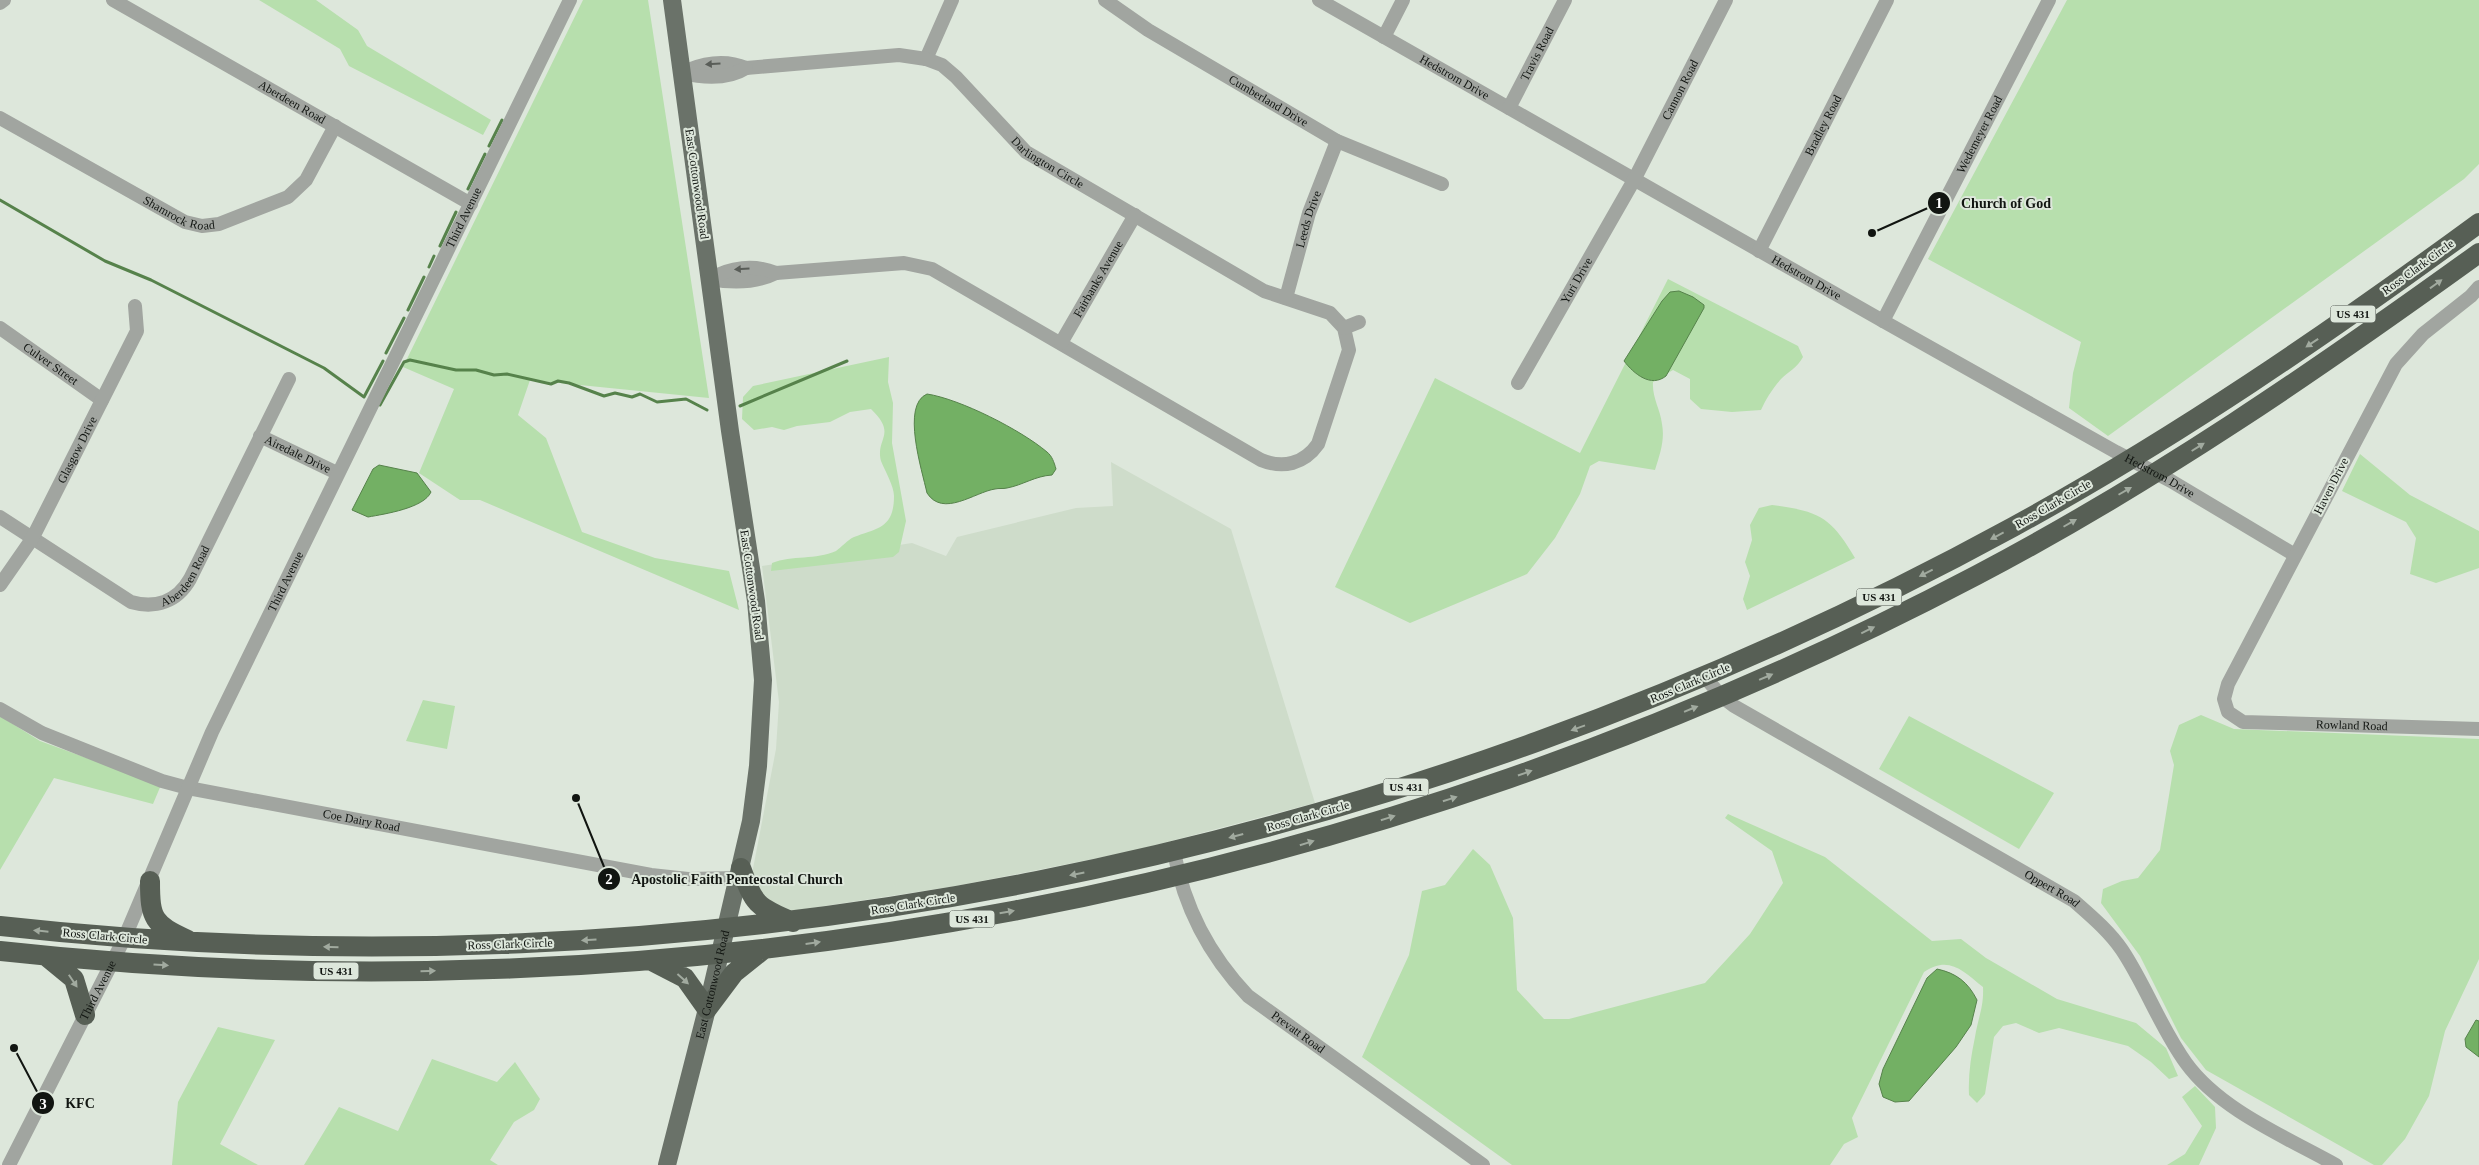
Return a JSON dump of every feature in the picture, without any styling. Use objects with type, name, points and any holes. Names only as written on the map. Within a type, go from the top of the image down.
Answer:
[{"type":"highway","name":"Ross Clark Circle","points":[[0,926],[124,939],[380,947],[559,942],[725,930],[930,902],[1046,880],[1174,852],[1317,814],[1469,767],[1595,721],[1705,677],[1780,644],[1918,578],[2019,524],[2131,460],[2224,402],[2319,338],[2479,222]]},
{"type":"highway","name":"Ross Clark Circle","points":[[0,951],[112,962],[294,971],[379,972],[583,966],[718,954],[888,933],[1036,907],[1178,876],[1298,845],[1479,789],[1596,747],[1721,696],[1850,638],[1978,574],[2156,473],[2245,418],[2479,253]]},
{"type":"highway","points":[[1469,767],[1479,789]]},
{"type":"highway","points":[[740,873],[751,896],[758,905],[792,922]]},
{"type":"highway","points":[[1036,907],[1035,892],[1046,880]]},
{"type":"highway","points":[[150,881],[150,907],[156,920],[169,931],[192,942]]},
{"type":"highway","points":[[379,972],[380,947]]},
{"type":"highway","points":[[650,960],[673,970],[685,978],[707,1008],[734,973],[764,949]]},
{"type":"highway","points":[[46,956],[74,979],[85,1015]]},
{"type":"main road","name":"East Cottonwood Road","points":[[667,1165],[707,1008],[718,954],[740,873],[751,821],[758,766],[762,661],[756,601],[672,0]]},
{"type":"street","points":[[0,3],[4,0]]},
{"type":"street","name":"Aberdeen Road","points":[[113,0],[471,204]]},
{"type":"street","name":"Third Avenue","points":[[9,1165],[124,939],[212,732],[570,0]]},
{"type":"street","points":[[926,59],[952,0]]},
{"type":"street","name":"Cumberland Drive","points":[[1105,0],[1148,30],[1337,141],[1442,184]]},
{"type":"street","name":"Hedstrom Drive","points":[[1319,0],[1882,321],[2156,473],[2295,555]]},
{"type":"street","points":[[1384,37],[1403,0]]},
{"type":"street","name":"Travis Road","points":[[1509,108],[1564,0]]},
{"type":"street","name":"Cannon Road","points":[[1634,180],[1726,0]]},
{"type":"street","name":"Bradley Road","points":[[1759,251],[1887,0]]},
{"type":"street","name":"Wedemeyer Road","points":[[1882,321],[2048,0]]},
{"type":"street","name":"Darlington Circle","points":[[682,73],[700,77],[735,74],[746,68],[898,55],[926,59],[942,65],[956,76],[1026,152],[1264,291],[1330,313],[1344,328]]},
{"type":"street","name":"Shamrock Road","points":[[0,118],[186,222],[202,226],[219,224],[294,193],[306,180],[335,126]]},
{"type":"street","name":"Leeds Drive","points":[[1286,298],[1309,212],[1337,141]]},
{"type":"street","name":"Yuri Drive","points":[[1518,383],[1634,180]]},
{"type":"street","name":"Fairbanks Avenue","points":[[1060,343],[1135,214]]},
{"type":"street","points":[[710,279],[727,282],[765,279],[776,273],[904,263],[923,266],[942,273],[1261,460],[1298,468],[1314,450],[1321,438],[1348,357],[1349,342],[1344,328],[1359,322]]},
{"type":"street","name":"Haven Drive","points":[[2228,712],[2224,699],[2228,684],[2396,364],[2410,346],[2471,296],[2479,287]]},
{"type":"street","name":"Glasgow Drive","points":[[0,585],[32,540],[137,331],[135,306]]},
{"type":"street","name":"Culver Street","points":[[0,328],[102,400]]},
{"type":"street","name":"Aberdeen Road","points":[[0,517],[32,540],[131,602],[153,605],[168,601],[180,592],[190,580],[289,379]]},
{"type":"street","name":"Airedale Drive","points":[[260,436],[337,473]]},
{"type":"street","name":"Oppert Road","points":[[1705,677],[1721,696],[2074,901],[2094,918],[2121,949],[2172,1041],[2198,1077],[2216,1095],[2241,1111],[2336,1165]]},
{"type":"street","name":"Coe Dairy Road","points":[[0,709],[42,733],[162,781],[188,788],[651,875],[688,879],[740,873]]},
{"type":"street","name":"Rowland Road","points":[[2228,712],[2243,722],[2479,729]]},
{"type":"street","name":"Prevatt Road","points":[[1174,852],[1178,876],[1206,942],[1226,973],[1248,996],[1483,1165]]},
{"type":"shaded area","points":[[259,0],[316,0],[358,30],[367,46],[491,120],[483,135],[349,66],[340,49]]},
{"type":"shaded area","points":[[583,0],[648,0],[709,398],[530,380],[518,415],[546,438],[582,532],[655,558],[729,571],[739,610],[480,500],[460,500],[419,473],[454,389],[403,367]]},
{"type":"shaded area","points":[[2067,0],[2479,0],[2479,164],[2464,179],[2108,436],[2069,408],[2073,373],[2081,342],[1928,259]]},
{"type":"shaded area","points":[[1668,279],[1798,346],[1803,357],[1801,361],[1778,383],[1761,410],[1732,412],[1701,409],[1690,399],[1690,379],[1673,370],[1653,382],[1663,430],[1662,447],[1655,470],[1599,461],[1590,466],[1580,494],[1555,538],[1527,574],[1410,623],[1335,587],[1435,378],[1580,453]]},
{"type":"shaded area","points":[[1679,291],[1693,297],[1704,305],[1704,308],[1666,376],[1655,381],[1643,378],[1624,361],[1662,301],[1670,292]]},
{"type":"shaded area","points":[[889,357],[888,382],[893,403],[892,443],[906,521],[899,552],[893,557],[771,571],[772,563],[828,554],[836,551],[851,538],[877,529],[888,521],[891,515],[894,492],[881,461],[880,453],[884,436],[883,425],[871,409],[850,412],[830,422],[797,426],[784,430],[772,427],[754,430],[742,419],[743,397],[753,386]]},
{"type":"shaded area","points":[[927,394],[973,409],[1022,434],[1049,454],[1053,459],[1056,469],[1052,475],[1040,477],[1013,487],[987,491],[960,502],[950,504],[934,500],[927,493],[915,439],[914,424],[915,411],[919,400]]},
{"type":"shaded area","points":[[2360,454],[2410,495],[2479,531],[2479,568],[2436,583],[2410,574],[2416,538],[2406,522],[2342,491]]},
{"type":"shaded area","points":[[1111,462],[1231,529],[1315,803],[1133,851],[956,886],[785,912],[772,907],[751,879],[776,749],[779,702],[762,566],[912,543],[946,556],[957,537],[1076,508],[1113,506]]},
{"type":"shaded area","points":[[379,465],[417,473],[431,492],[421,502],[394,512],[368,517],[352,510],[373,469]]},
{"type":"shaded area","points":[[1772,505],[1801,510],[1822,518],[1839,533],[1855,558],[1747,610],[1743,599],[1750,576],[1745,562],[1752,540],[1750,525],[1759,508]]},
{"type":"shaded area","points":[[423,700],[455,706],[447,749],[406,741]]},
{"type":"shaded area","points":[[2201,715],[2234,729],[2479,739],[2479,959],[2445,1031],[2429,1096],[2405,1139],[2382,1165],[2374,1165],[2206,1070],[2181,1038],[2140,956],[2101,903],[2103,889],[2122,881],[2138,878],[2160,850],[2174,765],[2170,751],[2179,725]]},
{"type":"shaded area","points":[[0,716],[40,741],[161,785],[153,804],[54,778],[0,870]]},
{"type":"shaded area","points":[[1909,716],[2054,793],[2019,849],[1879,769]]},
{"type":"shaded area","points":[[1728,814],[1825,857],[1932,941],[1961,939],[1986,958],[2057,999],[2136,1023],[2166,1048],[2178,1076],[2169,1079],[2151,1062],[2128,1046],[2059,1028],[2039,1033],[2016,1023],[2003,1026],[1994,1037],[1985,1094],[1977,1103],[1969,1095],[1969,1080],[1972,1051],[1982,1007],[1983,987],[1962,971],[1948,965],[1933,967],[1924,972],[1852,1118],[1858,1137],[1844,1144],[1830,1165],[1512,1165],[1362,1057],[1409,955],[1422,891],[1445,885],[1473,849],[1490,865],[1513,918],[1517,990],[1544,1019],[1569,1019],[1705,983],[1750,934],[1783,883],[1772,851],[1725,818]]},
{"type":"shaded area","points":[[1937,969],[1956,976],[1970,988],[1977,1000],[1971,1025],[1956,1047],[1909,1101],[1895,1102],[1883,1097],[1879,1084],[1883,1069],[1927,978]]},
{"type":"shaded area","points":[[2476,1020],[2479,1021],[2479,1057],[2466,1047],[2465,1039]]},
{"type":"shaded area","points":[[218,1027],[275,1040],[220,1144],[258,1165],[172,1165],[178,1102]]},
{"type":"shaded area","points":[[432,1059],[497,1082],[515,1062],[540,1099],[534,1110],[514,1122],[490,1160],[498,1165],[304,1165],[339,1107],[398,1131]]},
{"type":"shaded area","points":[[2195,1086],[2215,1107],[2216,1128],[2199,1165],[2167,1165],[2185,1154],[2202,1126],[2182,1097]]},
{"type":"waterway","points":[[489,146],[502,120]]},
{"type":"waterway","points":[[468,189],[485,154]]},
{"type":"waterway","points":[[0,200],[105,261],[151,280],[324,368],[364,397],[383,361]]},
{"type":"waterway","points":[[440,246],[456,212]]},
{"type":"waterway","points":[[429,267],[434,256]]},
{"type":"waterway","points":[[408,310],[424,277]]},
{"type":"waterway","points":[[386,353],[404,318]]},
{"type":"waterway","points":[[380,405],[404,362],[410,360],[456,370],[476,370],[494,375],[507,374],[551,384],[558,381],[569,383],[604,396],[615,393],[632,397],[640,394],[657,402],[686,399],[707,410]]},
{"type":"waterway","points":[[740,406],[847,361]]},
{"type":"place","name":"Church of God","points":[[1872,233]]},
{"type":"place","name":"Apostolic Faith Pentecostal Church","points":[[576,798]]},
{"type":"place","name":"KFC","points":[[14,1048]]}]
